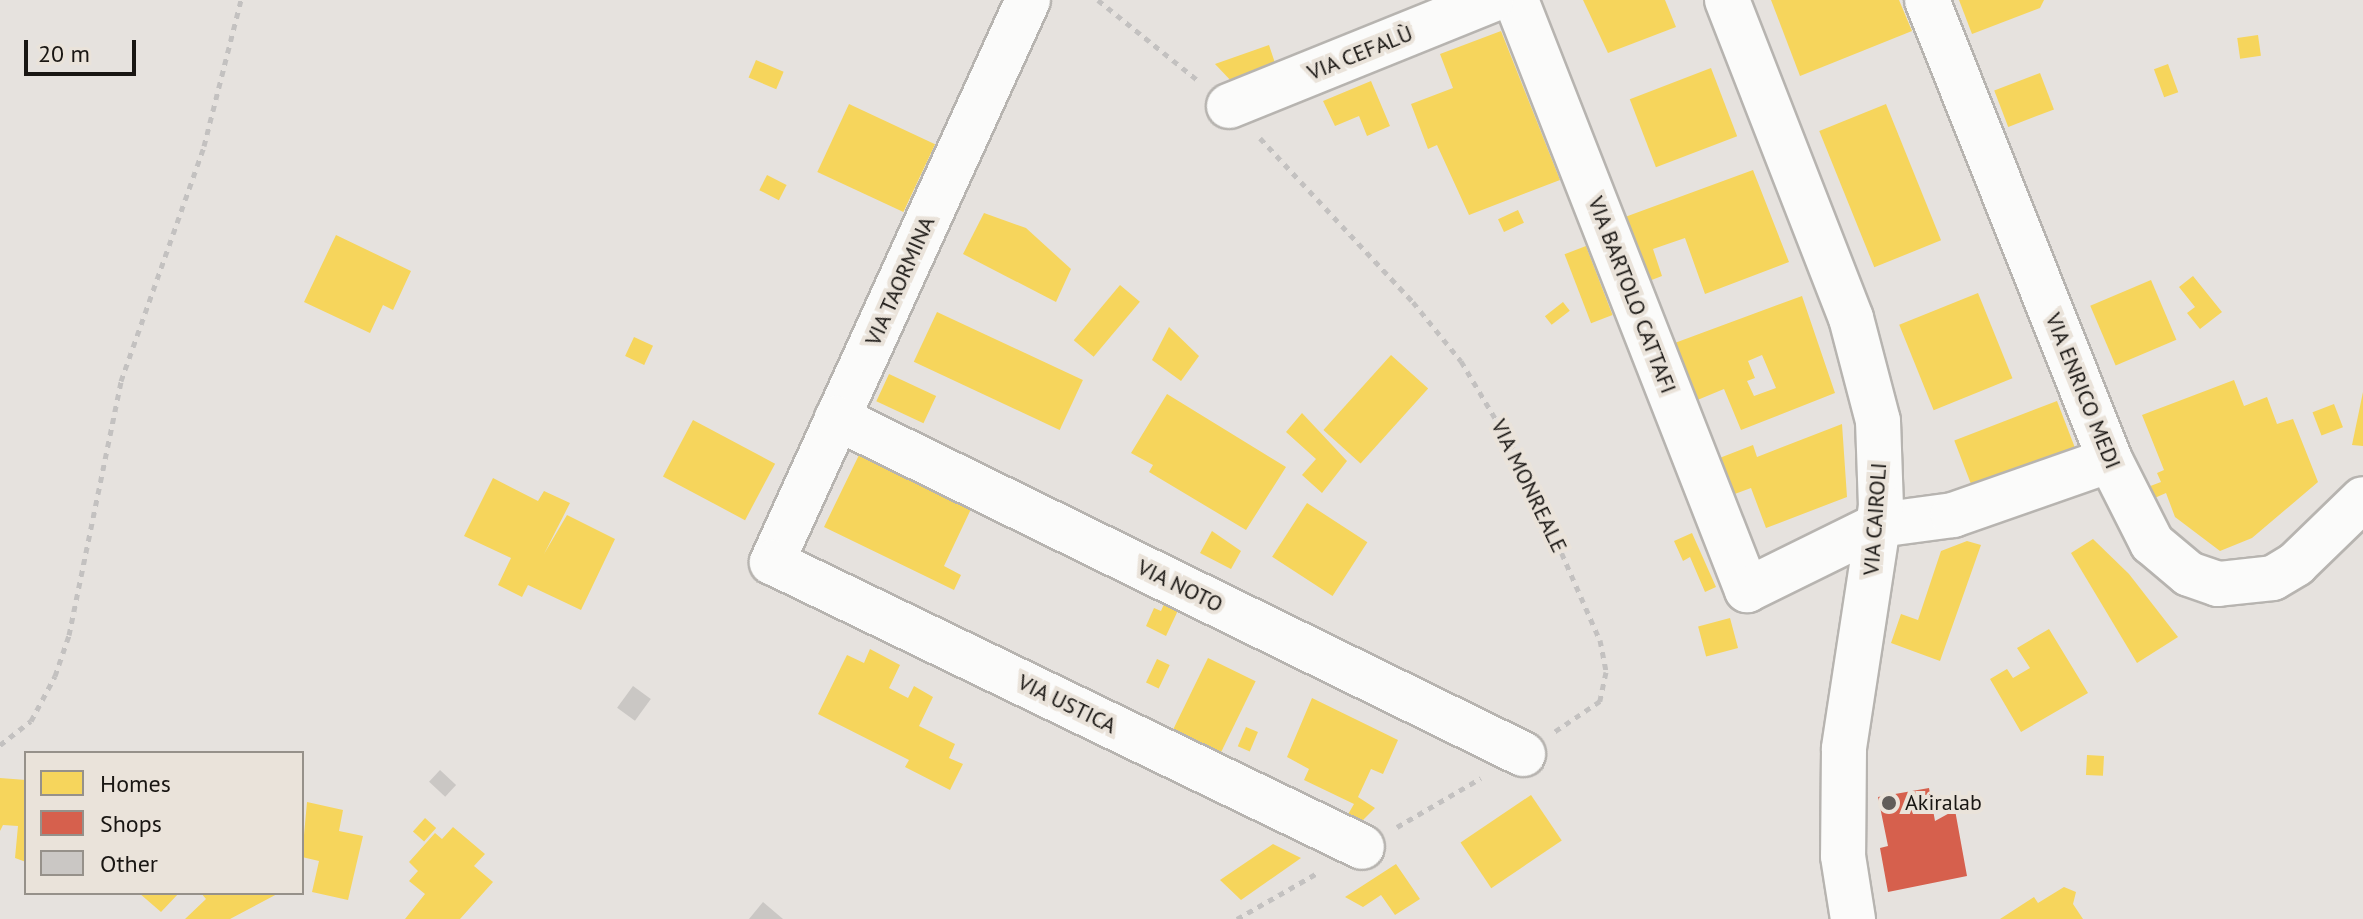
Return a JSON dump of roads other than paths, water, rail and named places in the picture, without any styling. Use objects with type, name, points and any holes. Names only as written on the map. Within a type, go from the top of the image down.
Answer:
[{"type":"street","name":"VIA TAORMINA","points":[[772,562],[1028,0]]},
{"type":"street","name":"VIA CEFALÙ","points":[[1229,106],[1491,0]]},
{"type":"street","name":"VIA BARTOLO CATTAFI","points":[[1516,0],[1747,590],[1879,525]]},
{"type":"street","name":"VIA CAIROLI","points":[[1727,0],[1851,318],[1869,378],[1881,452],[1879,525],[1844,749],[1843,856],[1853,919]]},
{"type":"street","name":"VIA ENRICO MEDI","points":[[1927,0],[2110,460],[2152,543],[2189,574],[2218,584],[2273,578],[2296,564],[2363,499]]},
{"type":"street","name":"VIA NOTO","points":[[837,418],[1523,754]]},
{"type":"street","points":[[1879,525],[1953,515],[2110,460]]},
{"type":"street","name":"VIA USTICA","points":[[772,562],[1362,847]]},
{"type":"place","name":"Akiralab","points":[[1889,803]]}]
